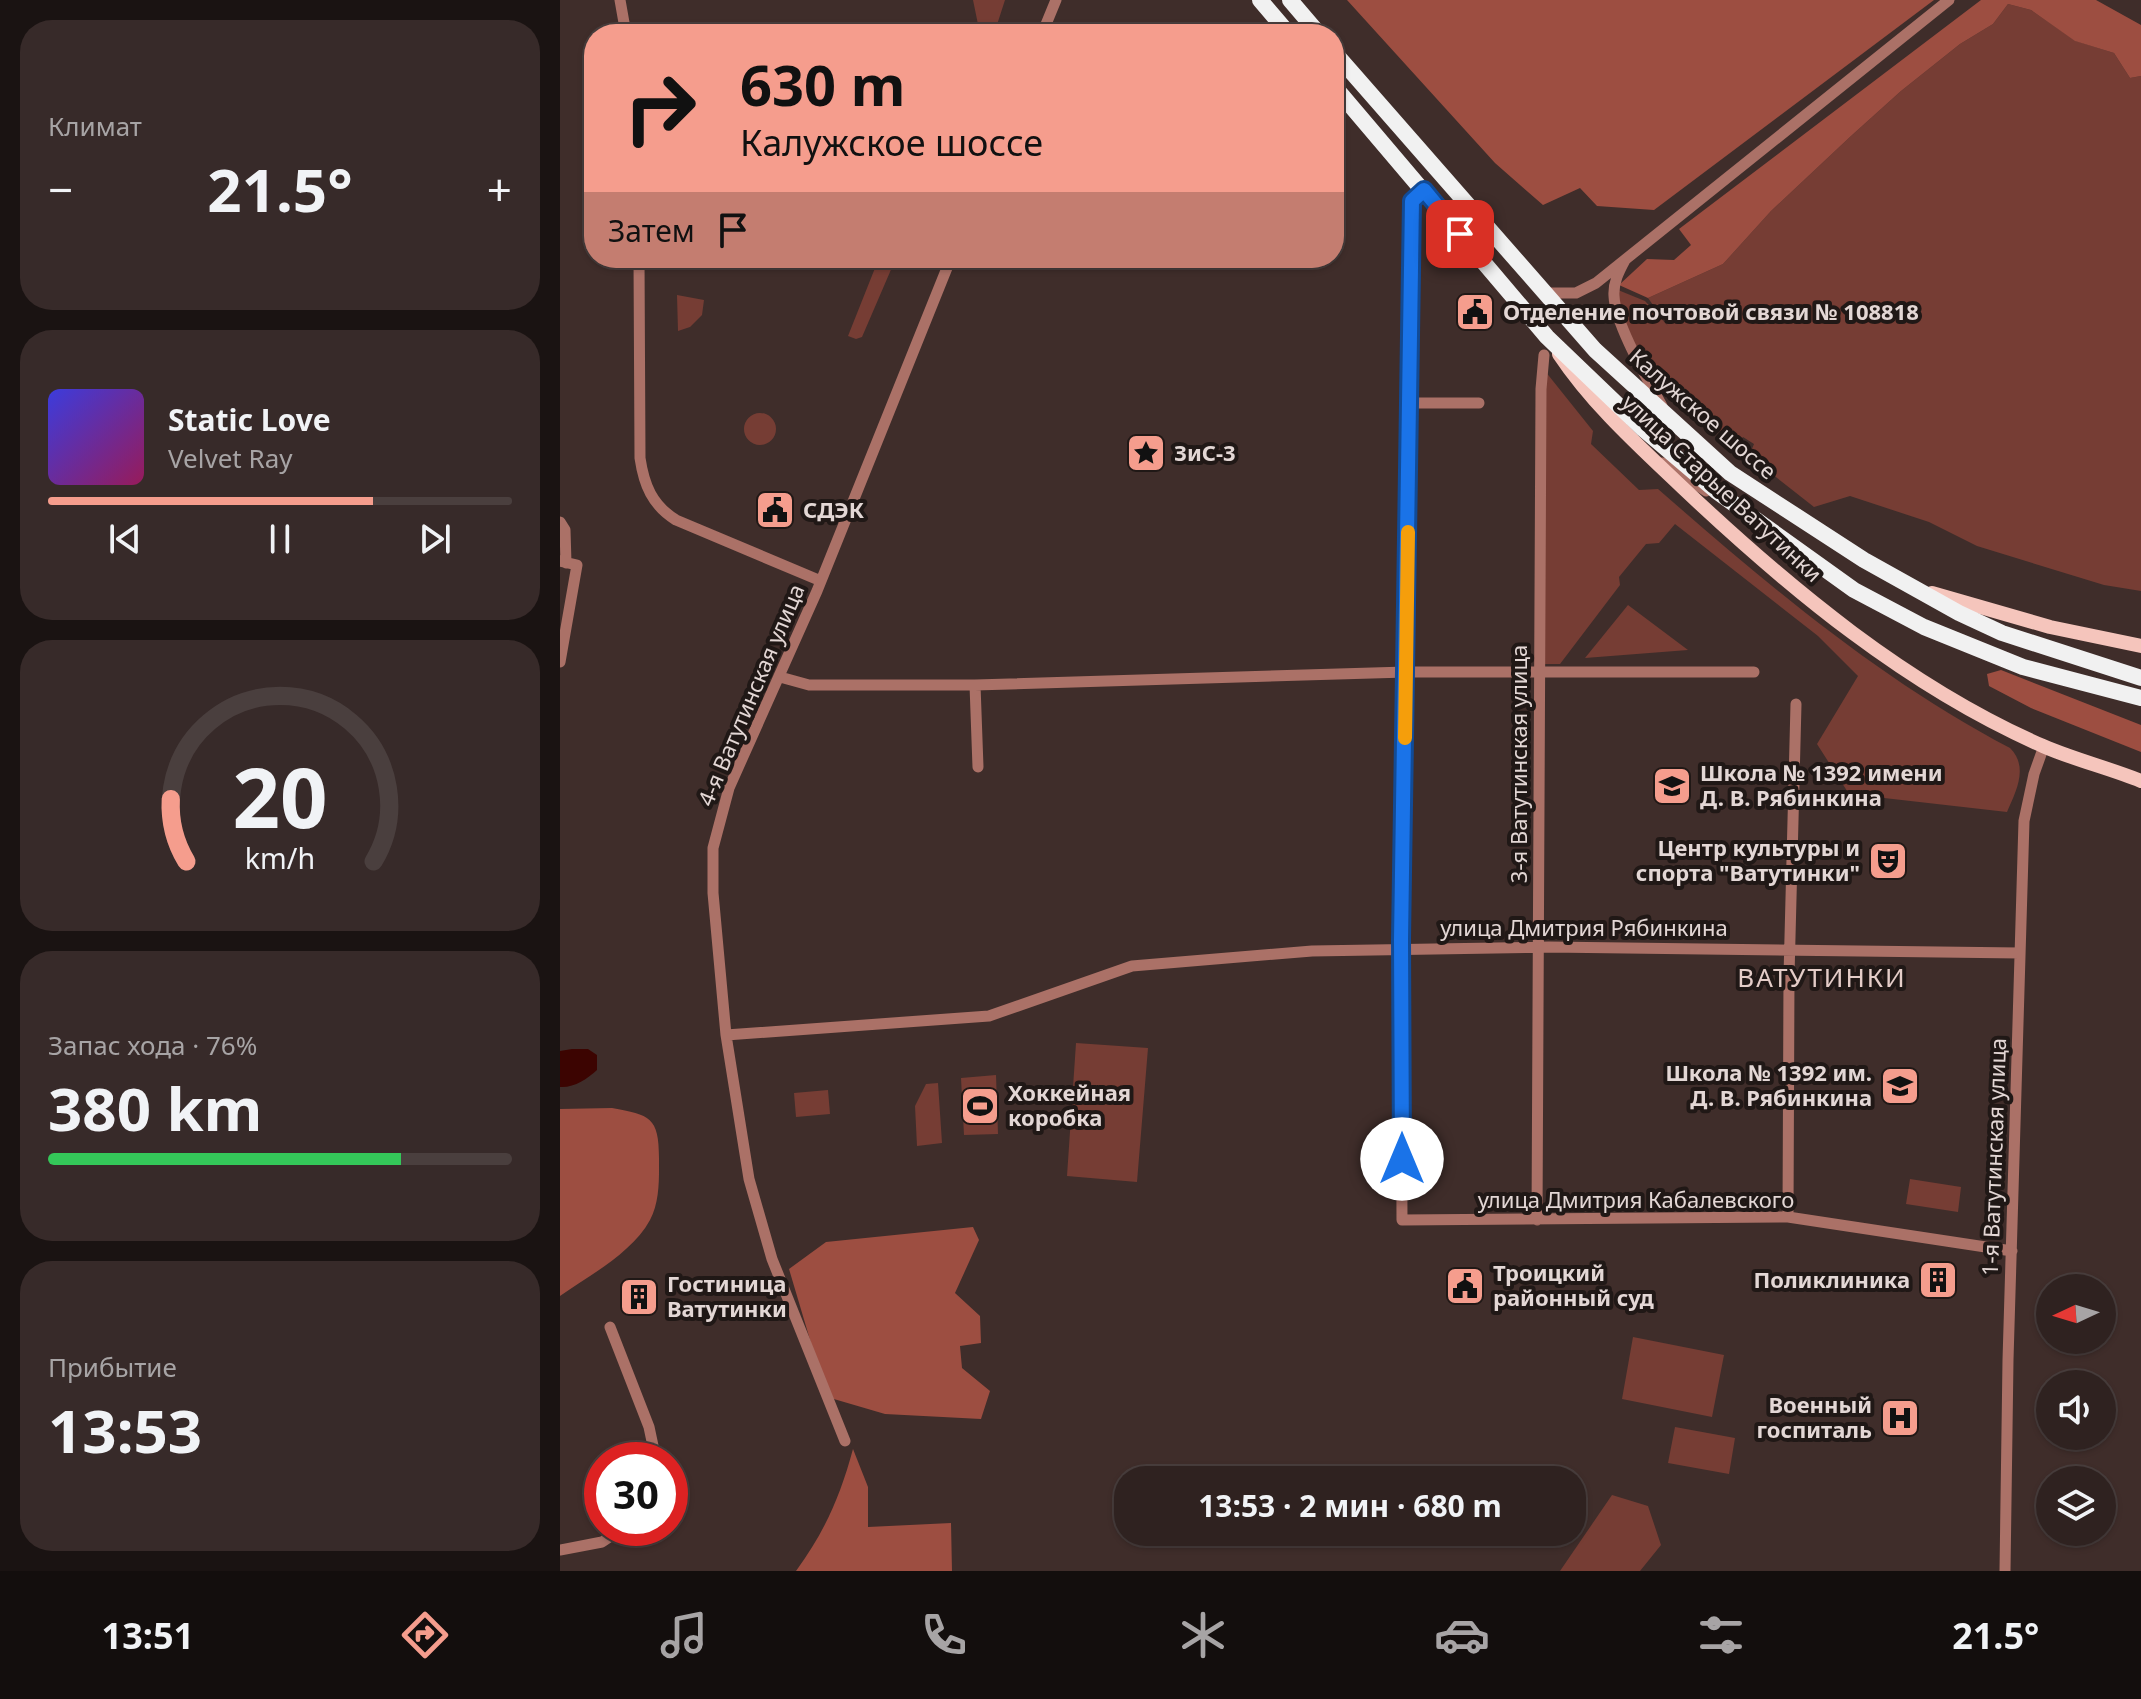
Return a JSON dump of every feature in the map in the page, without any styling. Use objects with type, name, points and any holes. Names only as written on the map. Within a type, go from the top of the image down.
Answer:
[{"type":"highway","points":[[1260,0],[1280,24]]},
{"type":"highway","points":[[1290,0],[1310,24]]},
{"type":"highway","name":"Калужское шоссе","points":[[1344,64],[1595,350],[1730,473],[1864,560],[2002,633],[2141,678]]},
{"type":"highway","points":[[1344,98],[1547,337],[1643,429],[1757,523],[1854,590],[1924,627],[2023,667],[2141,698]]},
{"type":"main road","name":"улица Старые Ватутинки","points":[[1547,337],[1577,382],[1646,452],[1762,559],[1865,641],[1949,695],[2044,746],[2141,781]]},
{"type":"main road","points":[[1918,589],[2050,627],[2141,646]]},
{"type":"street","points":[[620,0],[624,24]]},
{"type":"street","points":[[1046,24],[1056,0]]},
{"type":"street","points":[[1543,293],[1576,293],[1596,283],[1949,0]]},
{"type":"street","points":[[1401,948],[1412,201],[1424,190]]},
{"type":"street","points":[[1627,256],[1615,282],[1614,298],[1639,363],[1669,418]]},
{"type":"street","points":[[639,268],[640,458],[650,496],[676,520],[821,581]]},
{"type":"street","name":"4-я Ватутинская улица","points":[[845,1441],[759,1220],[749,1179],[726,1035],[713,888],[713,848],[729,788],[821,581],[947,268]]},
{"type":"street","name":"3-я Ватутинская улица","points":[[1537,1220],[1541,389],[1544,355]]},
{"type":"street","points":[[1410,403],[1479,403]]},
{"type":"street","points":[[1646,452],[1757,523]]},
{"type":"street","points":[[560,522],[565,530],[563,562],[577,565],[560,662]]},
{"type":"street","points":[[780,677],[809,685],[975,685],[1406,672],[1754,672]]},
{"type":"street","points":[[975,685],[978,767]]},
{"type":"street","points":[[1788,1217],[1796,704]]},
{"type":"street","name":"1-я Ватутинская улица","points":[[2005,1571],[2024,821],[2034,774],[2044,746]]},
{"type":"street","name":"улица Дмитрия Рябинкина","points":[[726,1035],[989,1016],[1120,970],[1150,963],[1312,951],[1538,947],[2020,953]]},
{"type":"street","name":"улица Дмитрия Кабалевского","points":[[1401,948],[1402,1220],[1788,1217],[2012,1251]]},
{"type":"street","points":[[610,1327],[652,1442]]},
{"type":"street","points":[[560,1550],[584,1545]]},
{"type":"shaded area","points":[[973,0],[1005,0],[997,24],[978,24]]},
{"type":"shaded area","points":[[1347,0],[1934,0],[1654,210],[1597,206],[1580,188],[1543,205],[1495,163]]},
{"type":"shaded area","points":[[1981,0],[2096,0],[2141,25],[2141,76],[2130,78],[2114,53],[2075,41],[2031,10],[2008,4],[1993,24],[1960,44],[1851,136],[1771,211],[1723,264],[1648,298],[1619,285],[1647,259],[1674,260],[1691,245],[1679,229]]},
{"type":"shaded area","points":[[2008,4],[2031,10],[2076,41],[2114,53],[2130,78],[2141,76],[2141,591],[2104,585],[1977,546],[1929,522],[1850,496],[1814,507],[1749,456],[1754,444],[1743,437],[1735,447],[1691,397],[1672,383],[1664,386],[1631,342],[1620,317],[1618,290],[1645,301],[1668,326],[1648,298],[1723,264],[1771,211],[1851,136],[1960,44],[1993,24]]},
{"type":"shaded area","points":[[875,268],[892,268],[862,337],[856,339],[848,336]]},
{"type":"shaded area","points":[[677,295],[704,300],[702,315],[690,327],[678,331]]},
{"type":"shaded area","points":[[1545,371],[1593,431],[1591,444],[1639,490],[1658,489],[1826,629],[1916,692],[2010,748],[2016,755],[2020,771],[2007,812],[1849,794],[1817,744],[1858,676],[1818,636],[1675,524],[1659,543],[1646,544],[1619,577],[1620,585],[1560,664],[1544,664]]},
{"type":"shaded area","points":[[760,413],[771,418],[776,429],[771,440],[760,445],[749,440],[744,429],[749,418]]},
{"type":"shaded area","points":[[1628,605],[1688,650],[1585,658]]},
{"type":"shaded area","points":[[2001,670],[2141,725],[2141,752],[2031,708],[1989,686],[1987,674]]},
{"type":"shaded area","points":[[1076,1043],[1148,1048],[1137,1182],[1067,1176]]},
{"type":"shaded area","points":[[588,1049],[597,1055],[597,1070],[580,1082],[560,1087],[560,1051]]},
{"type":"shaded area","name":"Хоккейная коробка","points":[[996,1075],[998,1134],[964,1135],[961,1078]]},
{"type":"shaded area","points":[[938,1083],[942,1143],[917,1146],[915,1106],[926,1084]]},
{"type":"shaded area","points":[[828,1090],[830,1114],[796,1117],[794,1093]]},
{"type":"shaded area","points":[[612,1108],[644,1116],[654,1126],[659,1144],[656,1205],[650,1220],[633,1243],[560,1296],[560,1109]]},
{"type":"shaded area","points":[[1910,1179],[1961,1187],[1958,1212],[1906,1204]]},
{"type":"shaded area","points":[[973,1227],[979,1240],[955,1293],[980,1316],[981,1343],[960,1346],[962,1368],[990,1391],[981,1419],[885,1414],[827,1397],[789,1269],[826,1242]]},
{"type":"shaded area","points":[[1633,1337],[1724,1355],[1712,1417],[1622,1399]]},
{"type":"shaded area","points":[[1675,1427],[1735,1438],[1729,1474],[1668,1463]]},
{"type":"shaded area","points":[[853,1449],[868,1487],[868,1527],[951,1523],[952,1571],[796,1571],[830,1513]]},
{"type":"shaded area","points":[[1612,1495],[1648,1506],[1661,1545],[1640,1571],[1560,1571],[1577,1546],[1586,1546],[1586,1533]]},
{"type":"slow traffic","points":[[1405,738],[1408,532]]},
{"type":"place","name":"Отделение почтовой связи № 108818","points":[[1475,312]]},
{"type":"place","name":"ЗиС-3","points":[[1146,453]]},
{"type":"place","name":"СДЭК","points":[[775,510]]},
{"type":"place","name":"Школа № 1392 имени Д. В. Рябинкина","points":[[1672,786]]},
{"type":"place","name":"Центр культуры и спорта \"Ватутинки\"","points":[[1888,861]]},
{"type":"place","name":"Школа № 1392 им. Д. В. Рябинкина","points":[[1900,1086]]},
{"type":"place","name":"Хоккейная коробка","points":[[980,1106]]},
{"type":"place","name":"Поликлиника","points":[[1938,1280]]},
{"type":"place","name":"Троицкий районный суд","points":[[1465,1286]]},
{"type":"place","name":"Гостиница Ватутинки","points":[[639,1297]]},
{"type":"place","name":"Военный госпиталь","points":[[1900,1418]]},
{"type":"district","name":"ВАТУТИНКИ","points":[[1822,978]]},
{"type":"route","points":[[1402,1159],[1401,940],[1412,201],[1424,190],[1460,234]]}]
